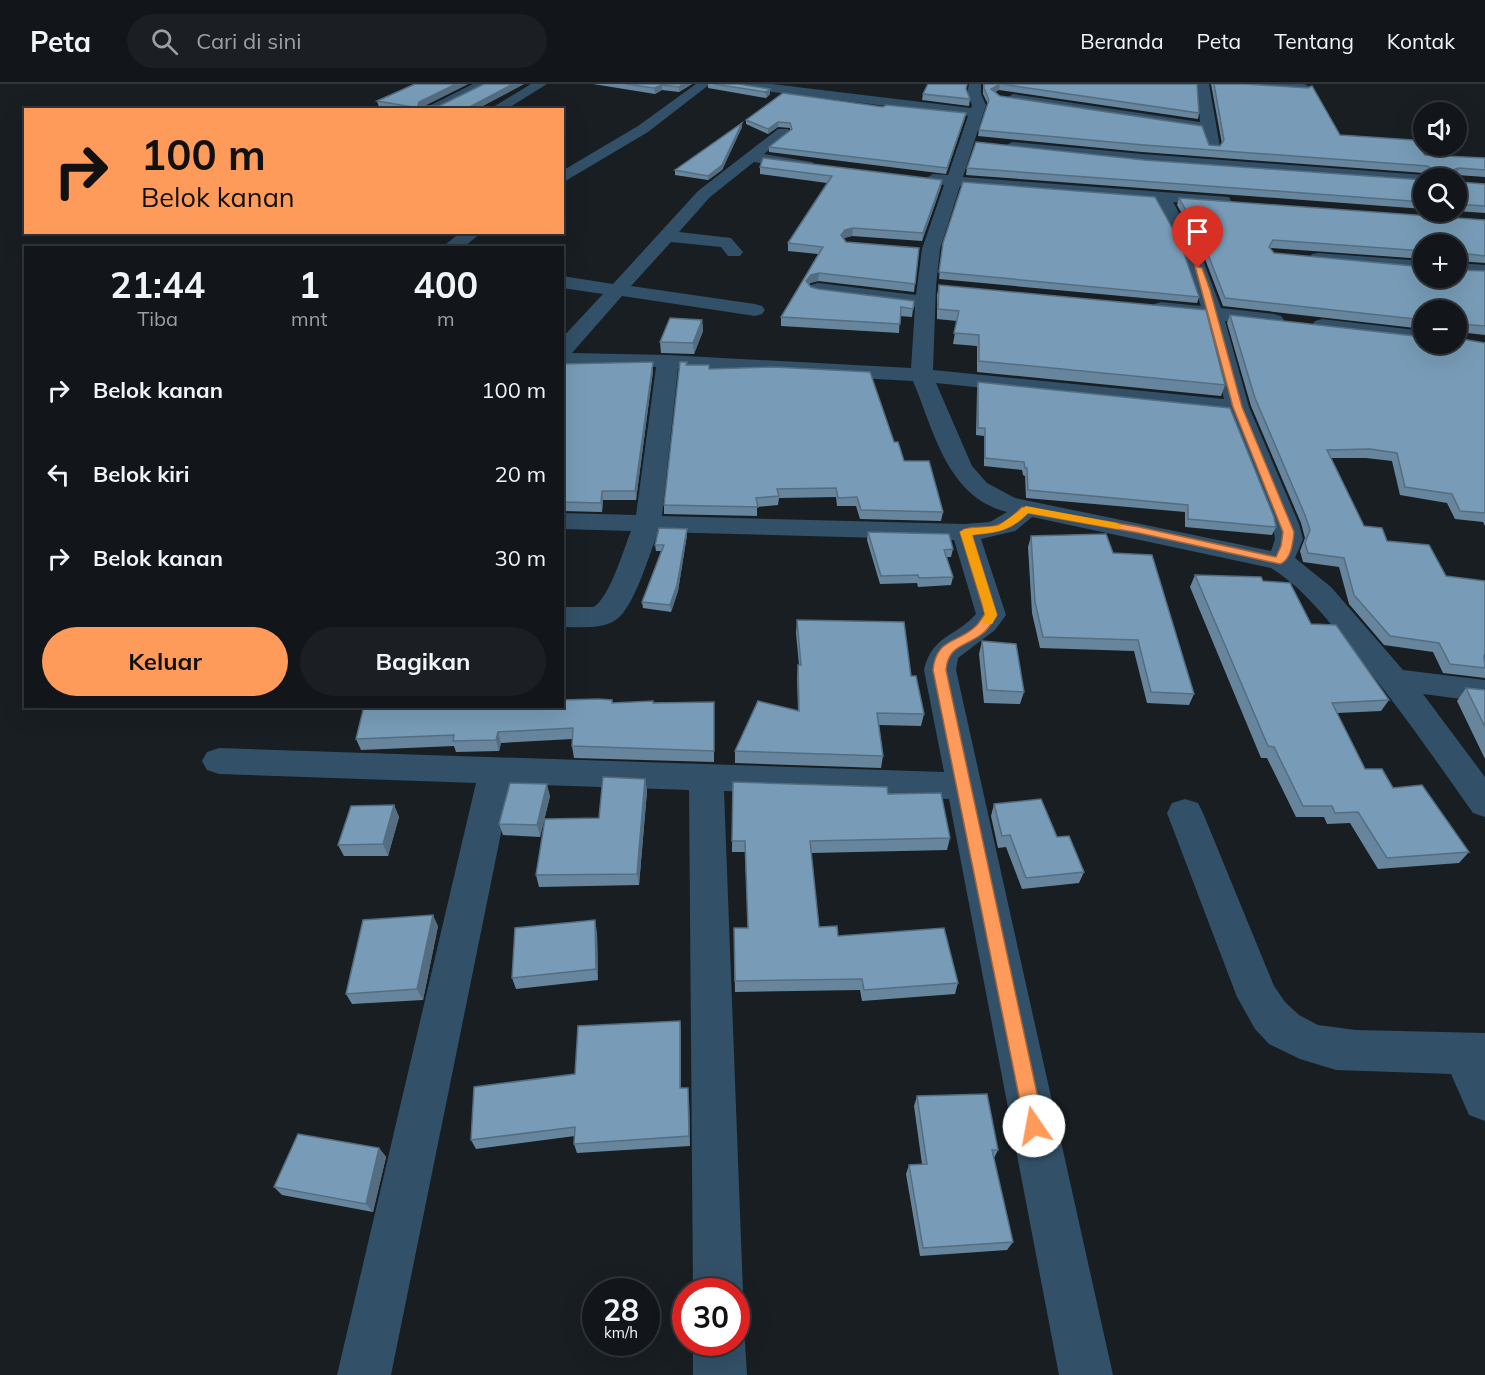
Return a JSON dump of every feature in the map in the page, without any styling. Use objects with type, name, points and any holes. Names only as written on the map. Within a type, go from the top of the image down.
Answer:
[{"type":"street","points":[[431,108],[484,84]]},
{"type":"street","points":[[498,108],[541,84]]},
{"type":"street","points":[[564,177],[643,129],[705,84]]},
{"type":"street","points":[[740,84],[791,87],[911,105]]},
{"type":"street","points":[[919,178],[1219,201],[1209,164],[1213,143],[1199,126],[999,96],[1009,84]]},
{"type":"street","points":[[1199,126],[1203,84]]},
{"type":"street","points":[[1244,84],[1306,88]]},
{"type":"street","points":[[874,115],[883,109],[911,105],[980,101],[972,142],[920,248],[930,292],[922,375],[955,456],[968,478],[991,496],[1007,504],[1280,561],[1304,576],[1396,680],[1485,803]]},
{"type":"street","points":[[564,349],[704,194],[783,132]]},
{"type":"street","points":[[1001,145],[1413,179]]},
{"type":"street","points":[[750,157],[818,166]]},
{"type":"street","points":[[1161,196],[1189,247],[1206,290],[1238,407],[1289,532],[1287,546],[1280,561]]},
{"type":"street","points":[[453,246],[471,234]]},
{"type":"street","points":[[668,236],[725,242],[734,252]]},
{"type":"street","points":[[1299,256],[1413,266]]},
{"type":"street","points":[[1467,270],[1485,271]]},
{"type":"street","points":[[564,282],[755,310]]},
{"type":"street","points":[[818,289],[930,292]]},
{"type":"street","points":[[1141,306],[1413,336]]},
{"type":"street","points":[[564,359],[668,361],[922,375],[1238,407]]},
{"type":"street","points":[[564,617],[595,617],[608,612],[620,593],[648,522],[668,361]]},
{"type":"street","points":[[564,521],[965,532],[1001,529],[1026,509]]},
{"type":"street","points":[[965,532],[991,615],[979,630],[948,648],[941,657],[940,670],[1086,1375]]},
{"type":"street","points":[[1396,680],[1485,691]]},
{"type":"street","points":[[219,761],[964,786]]},
{"type":"street","points":[[364,1375],[496,771]]},
{"type":"street","points":[[706,777],[718,1278]]},
{"type":"street","points":[[1185,813],[1258,997],[1266,1012],[1279,1025],[1295,1037],[1313,1045],[1342,1051],[1474,1054],[1485,1099]]},
{"type":"street","points":[[719,1356],[720,1375]]},
{"type":"building","points":[[415,84],[456,84],[419,102],[418,106],[439,106],[484,84],[513,84],[468,108],[418,108],[377,101]]},
{"type":"building","points":[[626,84],[683,84],[679,87],[662,85],[654,88]]},
{"type":"building","points":[[714,84],[738,84],[770,89],[766,92]]},
{"type":"building","points":[[928,84],[967,84],[966,89],[970,99],[923,94]]},
{"type":"building","points":[[984,84],[1000,84],[991,89],[1000,96],[1202,126],[1209,145],[1220,146],[1224,140],[1214,84],[1308,88],[1312,86],[1340,135],[1413,140],[1413,156],[1485,158],[1485,170],[1431,168],[979,130],[989,100]]},
{"type":"building","points":[[1001,84],[1197,84],[1199,113]]},
{"type":"building","points":[[783,93],[883,107],[886,105],[966,113],[947,168],[769,147],[792,129],[790,123],[778,122],[768,129],[746,120]]},
{"type":"building","points":[[742,123],[722,165],[708,176],[675,170]]},
{"type":"building","points":[[976,142],[1144,160],[1413,179],[1413,201],[967,168]]},
{"type":"building","points":[[763,158],[942,180],[923,233],[853,228],[845,230],[841,235],[846,242],[919,248],[915,284],[819,273],[811,275],[806,281],[811,287],[818,289],[914,301],[913,309],[901,307],[900,324],[781,317],[823,247],[788,243],[832,176],[760,167]]},
{"type":"building","points":[[963,182],[1155,197],[1180,242],[1199,297],[939,272],[943,243]]},
{"type":"building","points":[[1467,183],[1485,184],[1485,206],[1467,205]]},
{"type":"building","points":[[1179,198],[1413,215],[1413,222],[1485,220],[1485,256],[1467,254],[1467,234],[1413,234],[1413,250],[1273,240],[1269,247],[1274,253],[1413,266],[1413,288],[1467,288],[1467,270],[1485,271],[1485,326],[1467,324],[1467,300],[1413,300],[1413,319],[1225,298],[1202,239]]},
{"type":"building","points":[[939,285],[1206,310],[1225,385],[979,361],[979,335],[954,333],[959,311],[938,309]]},
{"type":"building","points":[[1230,315],[1413,336],[1413,354],[1467,354],[1467,340],[1485,343],[1485,513],[1460,511],[1452,494],[1405,487],[1397,453],[1370,449],[1327,450],[1364,526],[1382,528],[1387,541],[1429,545],[1446,576],[1485,581],[1485,668],[1450,664],[1439,643],[1390,636],[1354,595],[1344,558],[1308,553],[1305,543],[1310,530],[1305,515],[1255,398]]},
{"type":"building","points":[[670,318],[702,320],[693,343],[660,342]]},
{"type":"building","points":[[653,362],[635,491],[602,491],[601,503],[564,502],[564,364]]},
{"type":"building","points":[[680,362],[687,362],[686,365],[709,365],[709,369],[774,367],[870,372],[894,442],[898,442],[904,461],[929,461],[943,512],[861,510],[857,497],[838,498],[836,488],[777,489],[779,496],[756,498],[758,507],[664,505]]},
{"type":"building","points":[[978,382],[1230,408],[1276,527],[1188,519],[1188,505],[1028,490],[1027,468],[1024,462],[985,458],[985,428],[978,428]]},
{"type":"building","points":[[659,528],[687,529],[677,585],[670,605],[642,602],[664,545],[655,545]]},
{"type":"building","points":[[868,532],[949,534],[953,549],[944,550],[953,577],[881,576]]},
{"type":"building","points":[[1106,534],[1113,553],[1152,555],[1194,694],[1151,692],[1138,640],[1043,637],[1035,602],[1031,536]]},
{"type":"building","points":[[1195,575],[1261,577],[1263,581],[1290,583],[1311,624],[1336,625],[1389,700],[1332,703],[1365,769],[1382,769],[1393,788],[1422,785],[1469,852],[1387,858],[1358,812],[1335,813],[1332,806],[1303,806],[1274,747],[1268,746]]},
{"type":"building","points":[[797,620],[904,622],[911,676],[916,676],[924,714],[877,713],[883,756],[735,751],[758,701],[799,711],[798,665],[801,665]]},
{"type":"building","points":[[982,641],[1016,644],[1024,692],[987,690]]},
{"type":"building","points":[[1466,688],[1485,690],[1485,727]]},
{"type":"building","points":[[598,699],[612,700],[612,703],[714,702],[714,751],[572,746],[573,728],[498,732],[496,740],[453,741],[454,735],[356,739],[364,708],[564,708],[564,700]]},
{"type":"building","points":[[603,777],[645,779],[637,874],[536,875],[545,819],[599,818]]},
{"type":"building","points":[[733,782],[887,787],[888,794],[941,793],[950,838],[810,841],[819,927],[837,926],[838,936],[944,928],[958,983],[864,990],[862,979],[735,981],[734,928],[748,928],[745,841],[732,841]]},
{"type":"building","points":[[510,783],[547,784],[537,825],[499,824]]},
{"type":"building","points":[[1041,799],[1057,837],[1069,836],[1084,872],[1026,878],[1010,835],[1002,836],[994,804]]},
{"type":"building","points":[[394,805],[383,844],[338,845],[351,806]]},
{"type":"building","points":[[433,915],[417,989],[346,994],[363,920]]},
{"type":"building","points":[[595,920],[596,969],[512,978],[515,928]]},
{"type":"building","points":[[680,1021],[680,1088],[688,1088],[689,1136],[574,1144],[575,1127],[471,1140],[474,1087],[575,1074],[578,1026]]},
{"type":"building","points":[[987,1094],[998,1150],[992,1150],[1013,1242],[923,1248],[909,1165],[927,1164],[917,1096]]},
{"type":"building","points":[[298,1134],[379,1148],[366,1204],[274,1187]]},
{"type":"slow traffic","points":[[988,621],[991,615],[989,605],[965,532],[1001,529],[1026,509],[1117,526]]},
{"type":"route","points":[[1034,1126],[940,670],[941,657],[948,648],[979,630],[991,615],[965,532],[1001,529],[1026,509],[1139,530],[1280,561],[1287,546],[1289,532],[1238,407],[1198,268]]}]
